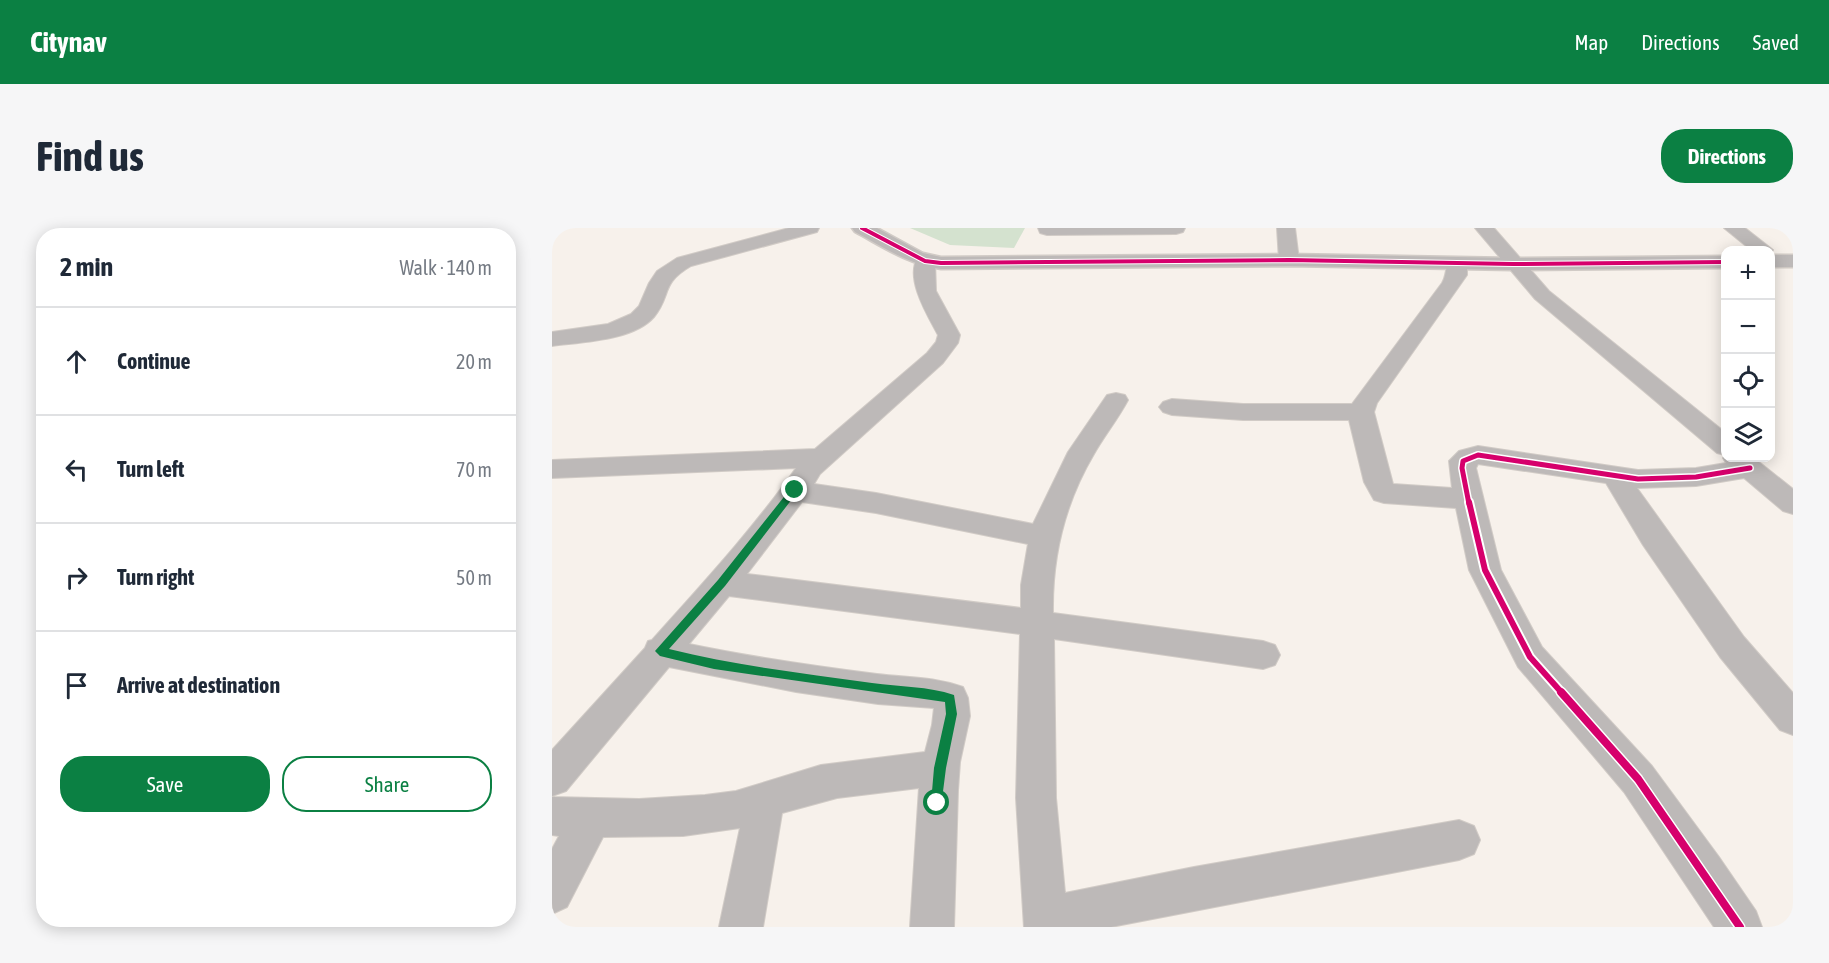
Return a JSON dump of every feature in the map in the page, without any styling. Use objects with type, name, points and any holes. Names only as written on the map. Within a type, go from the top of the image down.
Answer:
[{"type":"street","points":[[552,339],[616,329],[638,320],[666,271],[684,262],[810,228]]},
{"type":"street","points":[[862,228],[925,261],[1289,260],[1513,264],[1721,262]]},
{"type":"street","points":[[1047,229],[1176,228]]},
{"type":"street","points":[[1286,228],[1289,260]]},
{"type":"street","points":[[1484,228],[1542,295],[1721,444]]},
{"type":"street","points":[[1733,228],[1758,246]]},
{"type":"street","points":[[552,778],[660,651],[722,583],[819,458],[935,358],[947,343],[949,335],[926,291],[925,261]]},
{"type":"street","points":[[1457,263],[1457,276],[1452,285],[1365,403],[1361,412],[1378,482],[1384,493],[1468,499]]},
{"type":"street","points":[[1116,400],[1101,426],[1081,452],[1058,500],[1044,537],[1036,585],[1036,798],[1045,923],[1194,888],[1459,840]]},
{"type":"street","points":[[1172,407],[1243,412],[1361,412]]},
{"type":"street","points":[[1740,927],[1638,779],[1530,657],[1485,570],[1461,468],[1463,461],[1469,457],[1478,456],[1615,477],[1665,479],[1744,463],[1793,504]]},
{"type":"street","points":[[552,469],[819,458]]},
{"type":"street","points":[[1615,477],[1654,537],[1732,647],[1793,720]]},
{"type":"street","points":[[795,490],[887,505],[1044,537]]},
{"type":"street","points":[[722,583],[897,604],[1263,655]]},
{"type":"street","points":[[660,651],[714,665],[898,692],[944,695],[950,698],[952,714],[940,768],[932,927]]},
{"type":"street","points":[[552,892],[572,817],[701,815],[728,811],[825,782],[940,768]]},
{"type":"street","points":[[741,927],[761,824],[763,801]]},
{"type":"green space","points":[[910,228],[1025,228],[1014,248],[950,245]]},
{"type":"cycle path","points":[[862,228],[925,261],[941,263],[1289,260],[1513,264],[1721,262]]},
{"type":"cycle path","points":[[1740,927],[1638,779],[1530,657],[1485,570],[1462,468],[1463,461],[1478,455],[1638,479],[1696,477],[1750,468]]},
{"type":"route","points":[[795,490],[722,583],[660,651],[714,665],[898,692],[944,695],[950,698],[952,714],[940,768],[937,803]]}]
